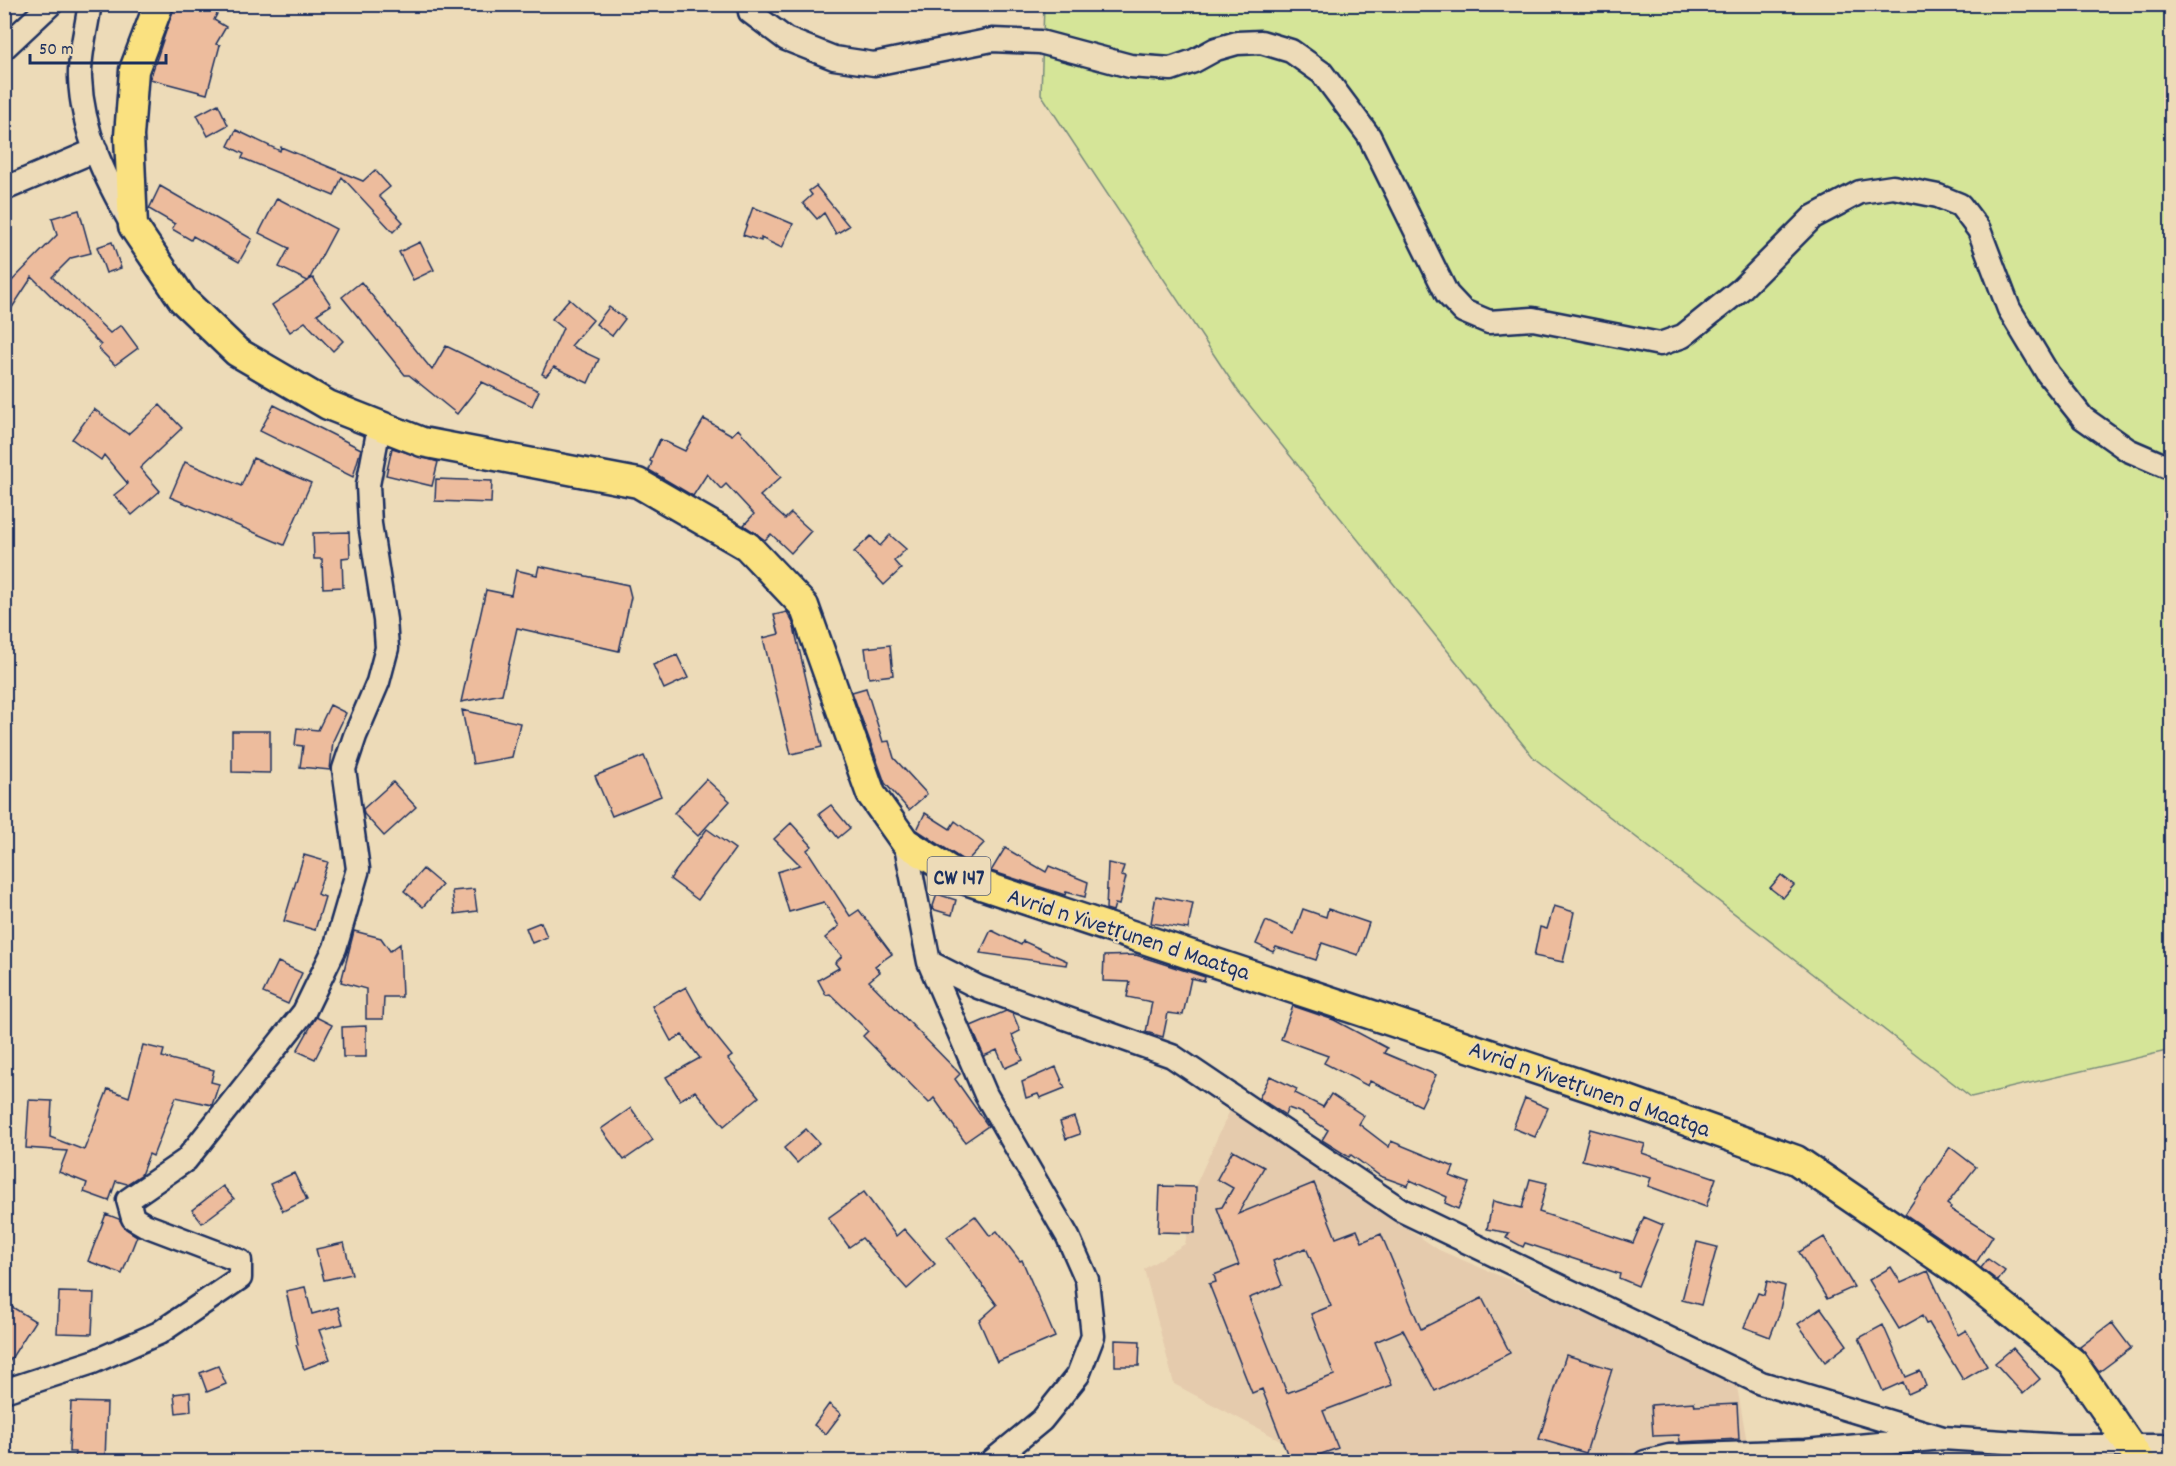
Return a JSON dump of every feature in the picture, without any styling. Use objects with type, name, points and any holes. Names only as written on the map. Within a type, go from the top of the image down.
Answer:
[{"type":"main road","points":[[133,226],[129,136],[134,70],[159,4]]},
{"type":"main road","name":"Avrid n Yivetṛunen d Maatqa","points":[[133,226],[183,300],[237,352],[328,405],[422,442],[638,483],[747,546],[804,606],[871,794],[905,842],[963,879],[1611,1094],[1796,1160],[1963,1274],[2073,1363],[2137,1454]]},
{"type":"street","points":[[4,48],[51,4]]},
{"type":"street","points":[[86,4],[89,9],[80,78],[89,132],[104,177],[133,226]]},
{"type":"street","points":[[749,4],[750,12],[786,39],[834,58],[874,64],[992,40],[1040,42],[1130,66],[1171,69],[1194,61],[1216,49],[1237,43],[1261,42],[1291,51],[1322,73],[1369,136],[1447,294],[1463,311],[1489,322],[1533,320],[1660,344],[1683,336],[1740,290],[1813,217],[1860,192],[1893,187],[1938,196],[1960,205],[1979,230],[2009,309],[2048,374],[2083,418],[2128,450],[2172,469]]},
{"type":"street","points":[[4,189],[96,150]]},
{"type":"street","points":[[4,1391],[93,1362],[159,1333],[240,1278],[240,1261],[145,1225],[133,1218],[128,1200],[186,1160],[304,1012],[335,948],[358,869],[344,769],[354,736],[378,682],[387,648],[384,612],[370,524],[368,485],[379,426]]},
{"type":"street","points":[[905,842],[929,962],[987,1095],[1068,1237],[1087,1280],[1093,1336],[1078,1375],[1042,1420],[991,1461]]},
{"type":"street","points":[[929,962],[978,987],[1172,1056],[1401,1210],[1761,1383],[1943,1438]]},
{"type":"street","points":[[1645,1461],[1669,1456],[1806,1451],[1943,1438],[2064,1446],[2137,1454],[2172,1446]]},
{"type":"shaded area","points":[[1231,1108],[1439,1250],[1735,1376],[1747,1442],[1639,1451],[1591,1461],[1320,1461],[1174,1384],[1144,1269],[1185,1244],[1197,1182]]},
{"type":"green space","points":[[1044,5],[2171,5],[2171,1050],[1971,1097],[1534,758],[1238,391],[1041,94]]},
{"type":"building","points":[[175,4],[222,4],[214,20],[226,27],[216,44],[220,45],[207,94],[150,79]]},
{"type":"building","points":[[218,104],[228,125],[208,136],[197,115]]},
{"type":"building","points":[[236,130],[280,151],[281,147],[363,181],[375,170],[390,187],[379,196],[403,222],[393,232],[342,177],[334,196],[242,158],[244,154],[228,146]]},
{"type":"building","points":[[160,186],[252,239],[239,262],[193,236],[191,240],[172,229],[175,224],[149,209]]},
{"type":"building","points":[[816,186],[849,226],[836,234],[824,213],[817,219],[803,203],[812,195],[809,191]]},
{"type":"building","points":[[277,198],[336,229],[309,280],[313,278],[331,305],[317,314],[343,341],[333,351],[305,322],[290,332],[272,305],[308,281],[279,267],[289,248],[259,233]]},
{"type":"building","points":[[753,207],[793,224],[782,248],[761,238],[761,241],[743,235]]},
{"type":"building","points":[[79,210],[91,253],[71,258],[52,277],[110,333],[121,325],[138,348],[115,365],[98,348],[101,345],[32,277],[4,320],[4,289],[57,235],[52,218]]},
{"type":"building","points":[[112,242],[121,268],[106,273],[97,247]]},
{"type":"building","points":[[420,242],[434,270],[413,280],[399,252]]},
{"type":"building","points":[[361,282],[432,370],[446,346],[539,391],[532,406],[482,382],[457,414],[409,375],[405,375],[342,297]]},
{"type":"building","points":[[569,299],[593,320],[571,346],[599,359],[588,383],[554,367],[546,376],[542,374],[563,328],[552,319]]},
{"type":"building","points":[[609,307],[625,319],[612,336],[596,324]]},
{"type":"building","points":[[160,405],[182,428],[140,468],[160,491],[132,515],[114,495],[128,484],[104,455],[101,460],[72,439],[94,409],[128,434]]},
{"type":"building","points":[[274,405],[361,449],[353,477],[260,431]]},
{"type":"building","points":[[704,419],[732,435],[738,429],[781,477],[760,496],[785,519],[791,513],[811,531],[791,553],[771,534],[765,540],[744,525],[754,514],[726,484],[721,489],[707,474],[693,496],[649,470],[652,462],[650,461],[660,439],[685,451]]},
{"type":"building","points":[[392,448],[438,462],[432,486],[386,475]]},
{"type":"building","points":[[253,458],[311,483],[284,545],[170,497],[185,462],[241,486]]},
{"type":"building","points":[[436,479],[492,481],[491,503],[435,501]]},
{"type":"building","points":[[349,532],[350,557],[342,558],[343,587],[323,588],[322,559],[314,559],[313,533]]},
{"type":"building","points":[[890,535],[906,549],[894,561],[901,569],[884,585],[854,552],[871,536],[880,546]]},
{"type":"building","points":[[539,566],[628,585],[631,597],[619,651],[517,628],[502,694],[461,702],[486,590],[511,595],[516,570],[537,575]]},
{"type":"building","points":[[787,612],[793,623],[822,747],[791,754],[763,638],[779,634],[774,615]]},
{"type":"building","points":[[890,645],[893,675],[869,678],[865,648]]},
{"type":"building","points":[[677,655],[688,678],[664,689],[653,665]]},
{"type":"building","points":[[866,688],[883,742],[889,741],[894,758],[927,794],[909,810],[885,783],[852,692]]},
{"type":"building","points":[[330,705],[346,713],[333,741],[330,770],[300,767],[303,746],[295,745],[297,728],[318,730]]},
{"type":"building","points":[[462,710],[520,723],[512,757],[473,764]]},
{"type":"building","points":[[232,731],[270,731],[270,773],[232,772]]},
{"type":"building","points":[[644,756],[661,796],[612,816],[595,776]]},
{"type":"building","points":[[706,779],[730,801],[698,836],[674,813]]},
{"type":"building","points":[[393,782],[416,807],[384,836],[364,814],[363,809]]},
{"type":"building","points":[[831,805],[850,828],[838,838],[819,814]]},
{"type":"building","points":[[925,813],[950,829],[955,821],[984,843],[966,862],[917,830]]},
{"type":"building","points":[[791,823],[812,846],[807,850],[850,916],[859,910],[892,954],[875,966],[880,972],[869,981],[960,1074],[955,1079],[988,1126],[965,1142],[934,1098],[929,1103],[863,1036],[868,1031],[830,994],[826,995],[818,980],[839,968],[835,963],[842,956],[825,938],[839,926],[824,902],[789,912],[777,872],[800,865],[774,839]]},
{"type":"building","points":[[707,829],[735,849],[698,900],[670,879]]},
{"type":"building","points":[[1005,848],[1046,872],[1049,866],[1088,882],[1085,897],[1066,892],[1065,895],[991,871]]},
{"type":"building","points":[[304,855],[328,862],[317,894],[325,897],[315,930],[284,921]]},
{"type":"building","points":[[1108,863],[1124,866],[1121,876],[1126,877],[1119,905],[1115,904],[1113,911],[1106,909]]},
{"type":"building","points":[[423,869],[442,885],[423,907],[404,891]]},
{"type":"building","points":[[1781,875],[1794,885],[1783,898],[1770,888]]},
{"type":"building","points":[[474,889],[477,911],[455,914],[452,891]]},
{"type":"building","points":[[937,894],[956,900],[952,915],[932,909]]},
{"type":"building","points":[[1156,896],[1193,903],[1188,929],[1151,923]]},
{"type":"building","points":[[1554,906],[1574,912],[1563,962],[1534,956],[1540,927],[1547,929]]},
{"type":"building","points":[[1303,909],[1326,917],[1328,909],[1369,923],[1358,955],[1322,943],[1316,960],[1276,947],[1273,952],[1256,944],[1266,921],[1294,934]]},
{"type":"building","points":[[541,922],[547,937],[532,943],[526,928]]},
{"type":"building","points":[[991,930],[1021,945],[1023,941],[1067,961],[1066,965],[980,953]]},
{"type":"building","points":[[354,931],[381,938],[390,951],[400,944],[402,997],[384,997],[383,1019],[366,1019],[366,989],[341,982]]},
{"type":"building","points":[[1136,955],[1205,977],[1204,981],[1191,978],[1183,1015],[1168,1013],[1163,1037],[1146,1032],[1152,1002],[1127,997],[1130,982],[1103,981],[1104,956]]},
{"type":"building","points":[[278,962],[302,973],[288,1004],[263,993]]},
{"type":"building","points":[[686,987],[707,1025],[732,1056],[728,1059],[759,1097],[724,1126],[695,1091],[680,1100],[666,1077],[700,1058],[682,1035],[671,1041],[652,1006]]},
{"type":"building","points":[[1293,1006],[1334,1020],[1387,1048],[1384,1053],[1436,1075],[1421,1106],[1370,1081],[1368,1086],[1324,1063],[1328,1056],[1281,1039]]},
{"type":"building","points":[[1006,1011],[1013,1014],[1020,1031],[1012,1035],[1023,1060],[1005,1068],[997,1050],[984,1056],[971,1026]]},
{"type":"building","points":[[316,1017],[332,1025],[315,1059],[297,1051]]},
{"type":"building","points":[[366,1026],[366,1057],[343,1057],[342,1027]]},
{"type":"building","points":[[143,1045],[164,1050],[162,1057],[214,1070],[211,1082],[219,1084],[212,1105],[176,1097],[153,1156],[149,1154],[141,1175],[127,1184],[116,1181],[109,1201],[84,1192],[87,1183],[59,1172],[67,1151],[26,1148],[29,1100],[52,1101],[50,1137],[84,1150],[108,1089],[129,1097]]},
{"type":"building","points":[[1056,1067],[1065,1088],[1040,1098],[1038,1094],[1026,1098],[1022,1082]]},
{"type":"building","points":[[1270,1076],[1297,1089],[1295,1093],[1323,1107],[1331,1094],[1364,1116],[1359,1124],[1389,1147],[1391,1141],[1454,1167],[1450,1176],[1469,1183],[1458,1209],[1445,1203],[1447,1197],[1410,1180],[1408,1186],[1380,1176],[1351,1155],[1349,1157],[1322,1140],[1328,1130],[1302,1113],[1288,1108],[1285,1115],[1259,1098]]},
{"type":"building","points":[[1525,1098],[1548,1108],[1535,1137],[1513,1128]]},
{"type":"building","points":[[631,1108],[653,1140],[624,1160],[601,1129]]},
{"type":"building","points":[[1074,1117],[1080,1134],[1066,1139],[1060,1122]]},
{"type":"building","points":[[806,1129],[819,1143],[797,1163],[784,1148]]},
{"type":"building","points":[[1590,1129],[1645,1144],[1642,1153],[1716,1178],[1706,1207],[1648,1186],[1651,1178],[1582,1160]]},
{"type":"building","points":[[1950,1147],[1976,1167],[1947,1204],[1951,1207],[1950,1209],[1993,1236],[1976,1263],[1905,1214]]},
{"type":"building","points":[[1233,1150],[1264,1167],[1238,1214],[1314,1183],[1336,1238],[1357,1230],[1362,1242],[1381,1234],[1421,1329],[1482,1298],[1510,1353],[1435,1391],[1403,1330],[1375,1342],[1392,1385],[1323,1411],[1338,1448],[1302,1461],[1290,1461],[1262,1389],[1252,1393],[1209,1284],[1216,1282],[1214,1275],[1239,1265],[1217,1208],[1222,1207],[1233,1188],[1217,1179]],"holes":[[[1306,1248],[1331,1306],[1311,1314],[1334,1375],[1287,1393],[1249,1298],[1282,1285],[1273,1261]]]},
{"type":"building","points":[[294,1173],[307,1200],[283,1211],[270,1184]]},
{"type":"building","points":[[1530,1179],[1547,1183],[1539,1212],[1633,1243],[1644,1217],[1663,1225],[1638,1286],[1619,1278],[1620,1274],[1525,1243],[1523,1247],[1506,1238],[1509,1233],[1487,1229],[1493,1201],[1522,1208]]},
{"type":"building","points":[[223,1186],[234,1199],[202,1223],[192,1210]]},
{"type":"building","points":[[1160,1186],[1196,1187],[1195,1233],[1158,1232]]},
{"type":"building","points":[[864,1192],[896,1236],[904,1229],[935,1264],[907,1289],[862,1238],[849,1247],[828,1218]]},
{"type":"building","points":[[106,1214],[119,1219],[126,1229],[137,1236],[122,1274],[88,1261]]},
{"type":"building","points":[[975,1216],[990,1236],[997,1231],[1020,1261],[1022,1260],[1055,1337],[997,1362],[979,1321],[997,1305],[947,1237]]},
{"type":"building","points":[[1824,1237],[1854,1287],[1827,1299],[1799,1252]]},
{"type":"building","points":[[1697,1242],[1717,1247],[1701,1305],[1682,1300]]},
{"type":"building","points":[[344,1243],[352,1274],[324,1280],[316,1249]]},
{"type":"building","points":[[1988,1259],[2005,1271],[1998,1281],[1981,1268]]},
{"type":"building","points":[[1891,1267],[1901,1283],[1928,1271],[1958,1335],[1966,1330],[1987,1366],[1963,1380],[1929,1323],[1926,1324],[1922,1316],[1899,1329],[1869,1280]]},
{"type":"building","points":[[1767,1281],[1785,1286],[1779,1314],[1770,1337],[1744,1327],[1758,1293],[1764,1295]]},
{"type":"building","points":[[305,1287],[312,1314],[338,1307],[343,1324],[319,1330],[330,1359],[304,1369],[296,1345],[298,1344],[286,1291]]},
{"type":"building","points":[[59,1292],[94,1293],[92,1334],[57,1333]]},
{"type":"building","points":[[4,1302],[35,1321],[4,1370]]},
{"type":"building","points":[[1821,1308],[1847,1345],[1825,1362],[1798,1324]]},
{"type":"building","points":[[2112,1323],[2131,1348],[2099,1372],[2080,1347]]},
{"type":"building","points":[[1883,1325],[1906,1377],[1920,1371],[1926,1386],[1908,1394],[1903,1382],[1883,1391],[1859,1338]]},
{"type":"building","points":[[1115,1340],[1140,1341],[1139,1366],[1115,1366]]},
{"type":"building","points":[[2013,1348],[2040,1379],[2023,1394],[1995,1363]]},
{"type":"building","points":[[1566,1355],[1612,1369],[1586,1453],[1539,1439]]},
{"type":"building","points":[[218,1366],[226,1384],[207,1392],[200,1373]]},
{"type":"building","points":[[190,1392],[191,1411],[176,1413],[174,1394]]},
{"type":"building","points":[[71,1402],[107,1403],[105,1461],[75,1461],[75,1452],[69,1452]]},
{"type":"building","points":[[1694,1402],[1695,1406],[1737,1404],[1739,1439],[1680,1442],[1679,1435],[1653,1436],[1651,1405]]},
{"type":"building","points":[[829,1404],[841,1414],[826,1434],[814,1425]]}]
